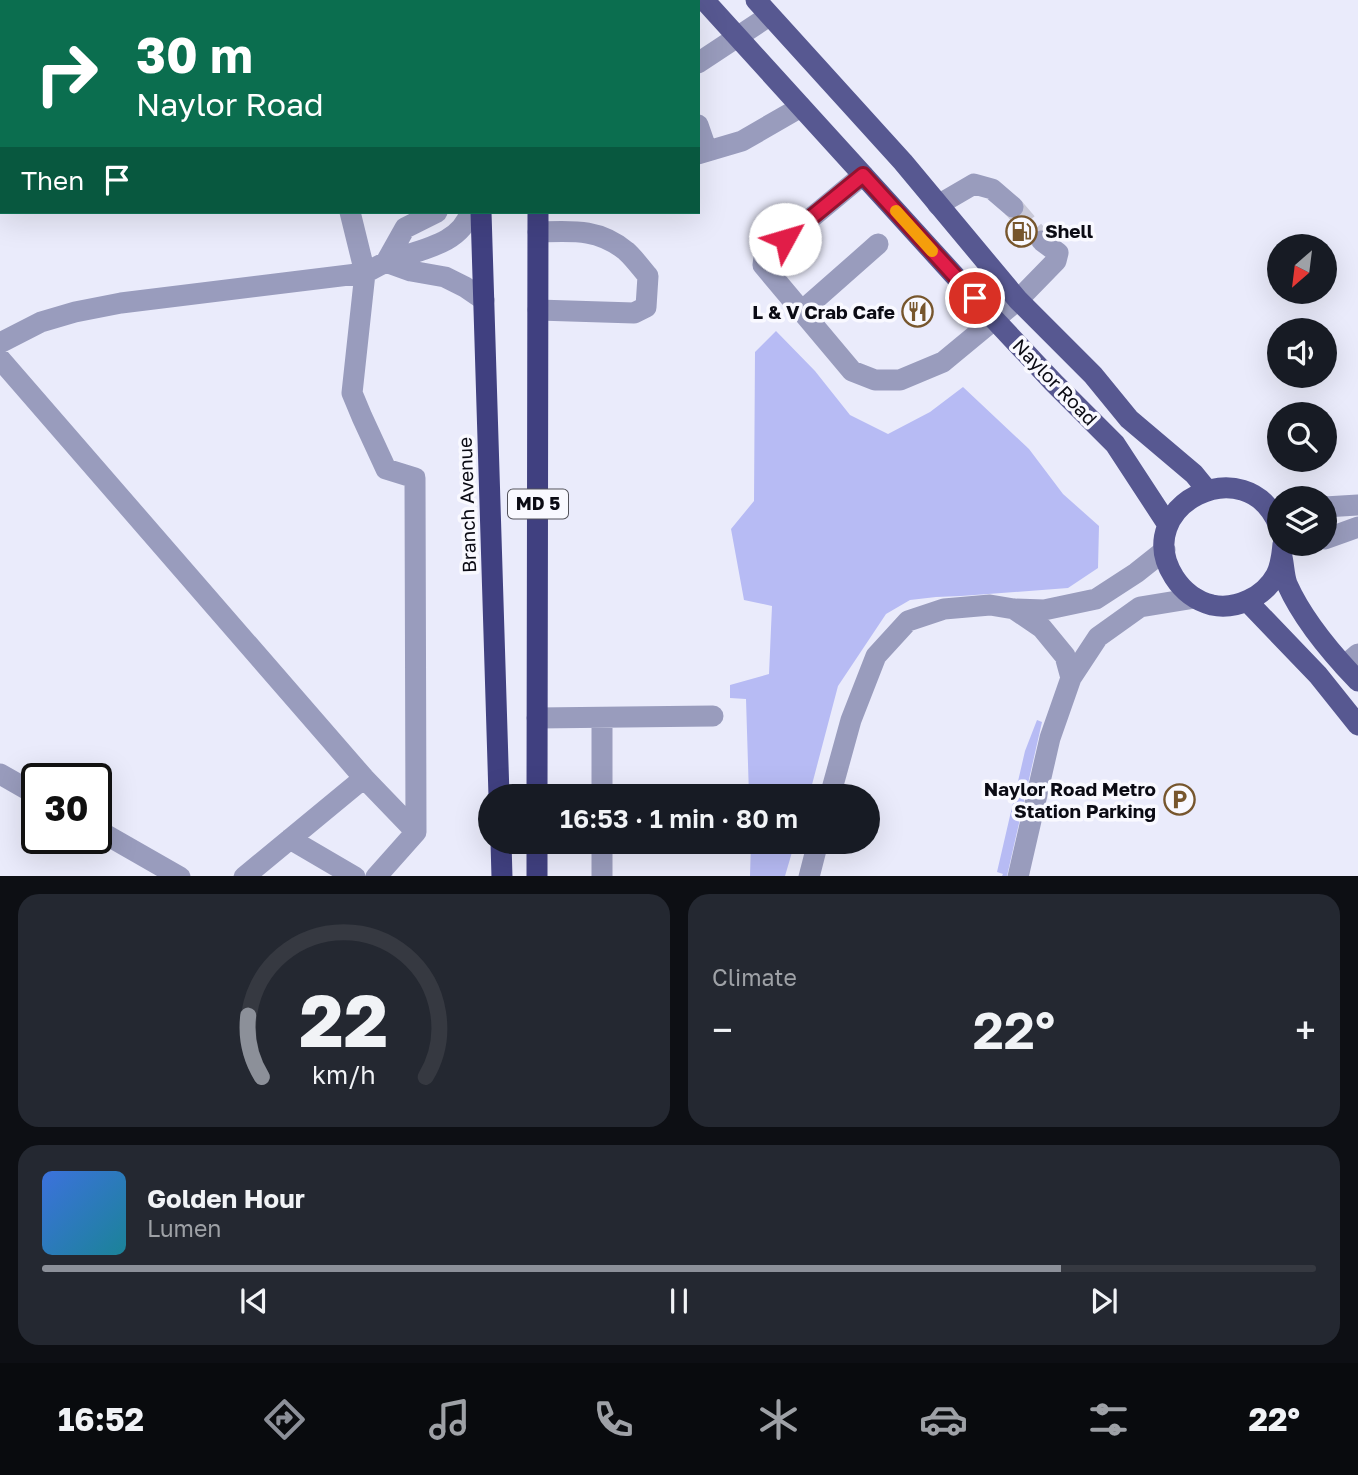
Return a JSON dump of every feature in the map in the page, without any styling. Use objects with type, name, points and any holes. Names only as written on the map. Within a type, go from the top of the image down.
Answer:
[{"type":"highway","name":"Branch Avenue","points":[[481,214],[499,784]]},
{"type":"highway","name":"MD 5","points":[[537,784],[538,222]]},
{"type":"highway","points":[[501,854],[502,876]]},
{"type":"highway","points":[[537,854],[537,876]]},
{"type":"main road","name":"Naylor Road","points":[[704,0],[994,319],[1115,444],[1168,525]]},
{"type":"main road","name":"Naylor Road","points":[[763,8],[903,162],[1018,300],[1093,375],[1129,419],[1194,474],[1207,489]]},
{"type":"main road","points":[[1267,503],[1240,490],[1224,487],[1207,489],[1191,497],[1177,509],[1168,525],[1164,550],[1169,569],[1180,586],[1195,598],[1230,606],[1247,601],[1263,591],[1276,576],[1281,556]]},
{"type":"main road","points":[[1283,556],[1286,582],[1303,614],[1353,667]]},
{"type":"main road","points":[[1247,601],[1318,675],[1358,724]]},
{"type":"street","points":[[700,62],[738,37],[763,8]]},
{"type":"street","points":[[703,153],[742,141],[801,107]]},
{"type":"street","points":[[863,175],[764,257],[763,265],[852,371],[875,380],[900,380],[943,362],[1018,300],[1056,261],[1058,253],[1042,241]]},
{"type":"street","points":[[938,205],[974,184],[992,189],[1013,207]]},
{"type":"street","points":[[351,214],[365,273],[352,393],[386,469],[415,478],[416,832],[377,876]]},
{"type":"street","points":[[386,262],[405,228],[432,214]]},
{"type":"street","points":[[0,343],[41,322],[121,303],[365,273],[386,262],[442,243],[458,232],[469,214]]},
{"type":"street","points":[[538,222],[601,236],[626,251],[648,276],[646,307],[634,313],[538,310]]},
{"type":"street","points":[[802,312],[878,244]]},
{"type":"street","points":[[386,262],[411,271],[445,278],[484,300]]},
{"type":"street","points":[[0,359],[364,778],[416,832]]},
{"type":"street","points":[[1337,506],[1358,505]]},
{"type":"street","points":[[1337,535],[1358,527]]},
{"type":"street","points":[[833,784],[851,720],[876,656],[908,621],[944,608],[990,605],[1044,610],[1096,598],[1136,573],[1164,550]]},
{"type":"street","points":[[1018,876],[1051,738],[1071,678],[1098,637],[1140,607],[1195,598]]},
{"type":"street","points":[[1014,609],[1042,628],[1065,656],[1071,678]]},
{"type":"street","points":[[537,718],[713,716]]},
{"type":"street","points":[[602,718],[602,784]]},
{"type":"street","points":[[0,774],[21,786]]},
{"type":"street","points":[[245,876],[364,778]]},
{"type":"street","points":[[112,838],[178,876]]},
{"type":"street","points":[[290,839],[353,876]]},
{"type":"street","points":[[602,854],[602,876]]},
{"type":"street","points":[[808,876],[815,854]]},
{"type":"shaded area","points":[[776,331],[815,371],[850,415],[888,434],[930,412],[963,387],[1029,449],[1063,494],[1099,526],[1098,568],[1068,588],[910,600],[886,614],[838,686],[812,784],[749,784],[746,699],[730,698],[730,685],[769,674],[772,606],[744,600],[731,529],[754,501],[755,352]]},
{"type":"shaded area","points":[[1037,720],[1042,722],[1007,876],[1002,876],[1003,874],[997,872],[1025,751]]},
{"type":"shaded area","points":[[751,854],[791,854],[785,876],[750,876]]},
{"type":"tunnel","points":[[1013,207],[1042,241]]},
{"type":"slow traffic","points":[[896,211],[932,251]]},
{"type":"place","name":"Shell","points":[[1022,231]]},
{"type":"place","name":"L & V Crab Cafe","points":[[918,312]]},
{"type":"place","name":"Naylor Road Metro Station Parking","points":[[1179,800]]},
{"type":"route","points":[[785,239],[863,175],[975,298]]}]
